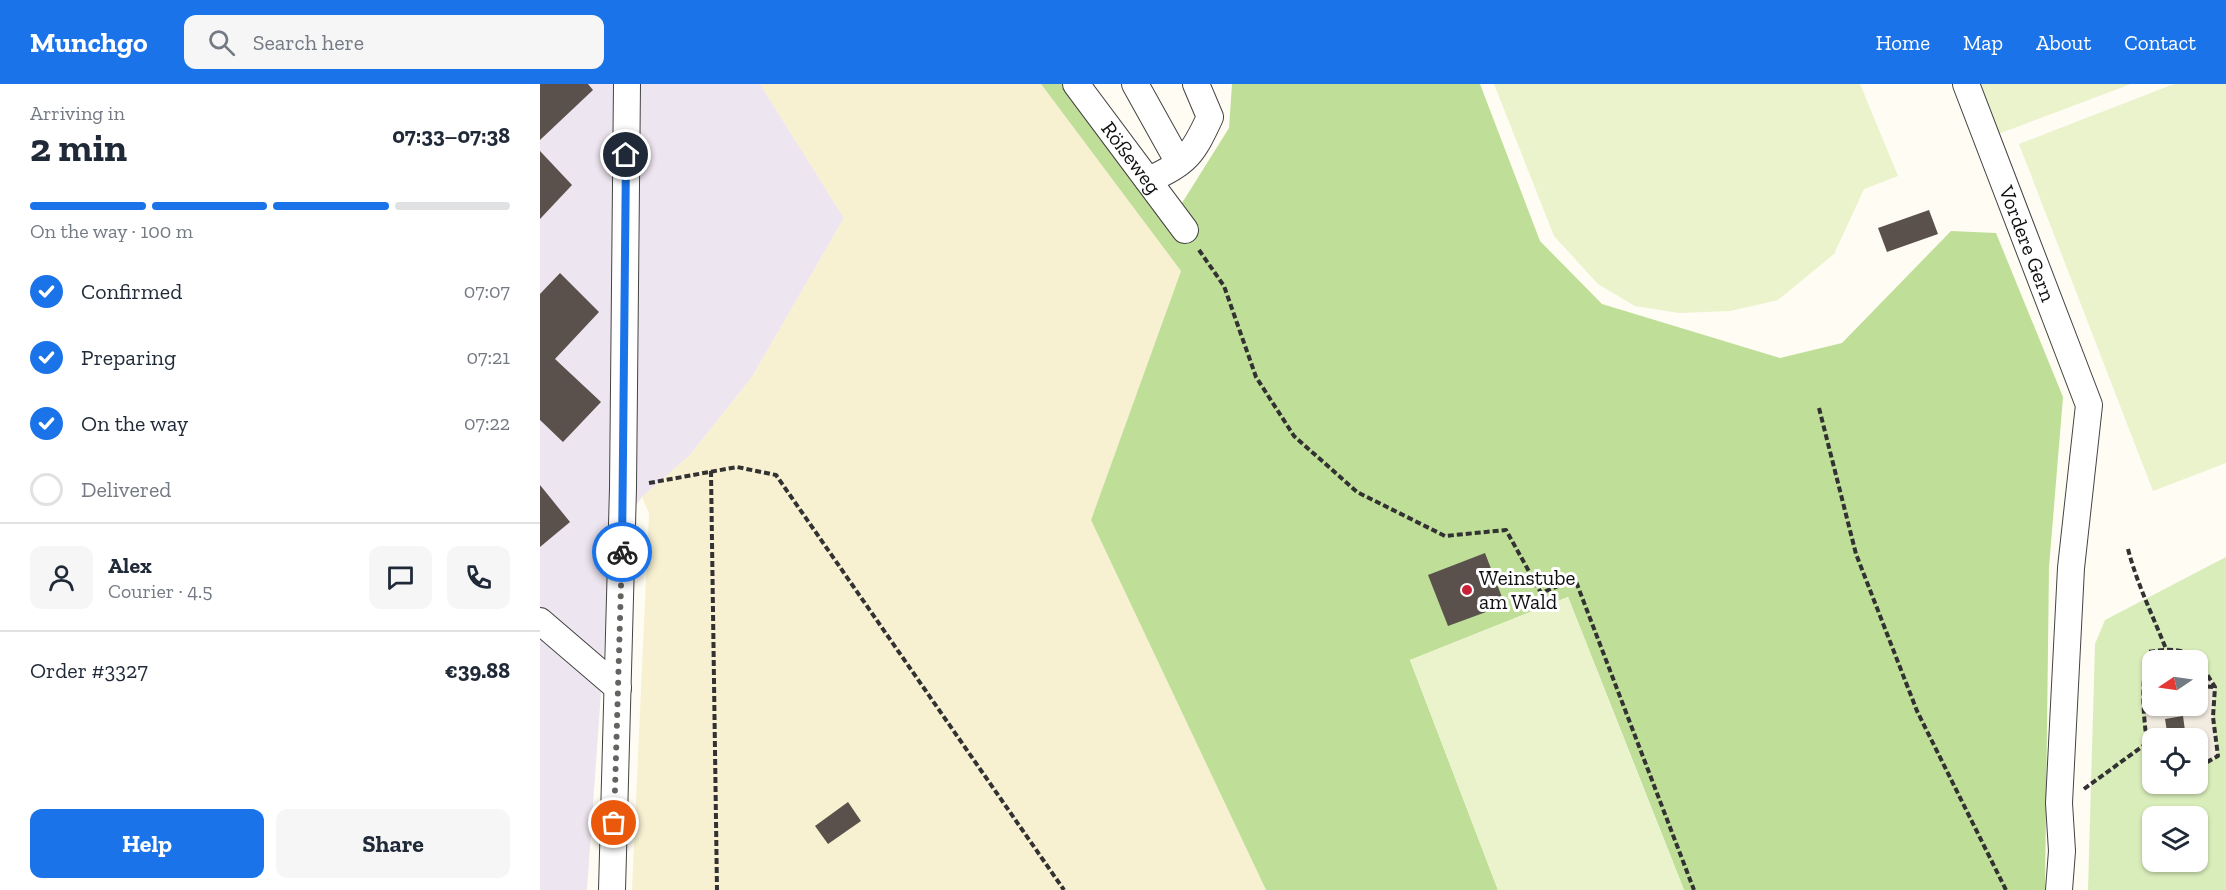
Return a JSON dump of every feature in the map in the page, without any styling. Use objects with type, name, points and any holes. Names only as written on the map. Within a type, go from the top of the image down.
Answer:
[{"type":"street","points":[[612,890],[623,488],[627,84]]},
{"type":"street","name":"Rößeweg","points":[[1076,84],[1185,230]]},
{"type":"street","points":[[1135,84],[1179,163]]},
{"type":"street","points":[[1148,180],[1170,171],[1195,150],[1210,117],[1196,84]]},
{"type":"street","name":"Vordere Gern","points":[[1966,84],[2088,405],[2071,568],[2059,803],[2062,851],[2059,890]]},
{"type":"street","points":[[540,621],[618,688]]},
{"type":"path","points":[[1185,230],[1224,286],[1257,377],[1294,436],[1357,492],[1445,536],[1506,530],[1541,593],[1575,579],[1695,890]]},
{"type":"path","points":[[1819,408],[1856,554],[1868,585],[1917,711],[2006,890]]},
{"type":"path","points":[[623,488],[737,466],[776,475],[1064,890]]},
{"type":"path","points":[[711,471],[717,890]]},
{"type":"path","points":[[2128,549],[2136,578],[2147,598],[2166,650]]},
{"type":"path","points":[[2208,676],[2215,687],[2213,717],[2218,756],[2208,762]]},
{"type":"path","points":[[2208,687],[2215,687]]},
{"type":"path","points":[[2087,788],[2142,747]]},
{"type":"shaded area","points":[[540,84],[760,84],[844,218],[752,377],[690,455],[642,497],[612,536],[587,890],[540,890]]},
{"type":"shaded area","points":[[760,84],[1041,84],[1181,271],[1091,520],[1266,890],[632,890],[649,513],[642,497],[690,455],[752,377],[844,218]]},
{"type":"shaded area","points":[[2208,676],[2215,687],[2213,717],[2218,756],[2208,762],[2208,728],[2146,728],[2145,716],[2208,716]]},
{"type":"green space","points":[[1041,84],[1093,84],[1177,211],[1229,128],[1232,84],[1480,84],[1540,241],[1602,304],[1780,358],[1842,343],[1951,231],[1996,233],[2063,397],[2049,567],[2045,890],[1684,890],[1568,597],[1410,660],[1498,890],[1266,890],[1091,520],[1181,271]]},
{"type":"green space","points":[[1494,84],[1860,84],[1898,176],[1864,189],[1834,254],[1778,300],[1730,311],[1679,313],[1635,306],[1598,284],[1554,236]]},
{"type":"green space","points":[[1974,84],[2131,84],[1993,136]]},
{"type":"green space","points":[[2174,84],[2226,84],[2226,463],[2153,491],[2019,144]]},
{"type":"green space","points":[[2226,557],[2226,890],[2088,890],[2095,644],[2105,620]],"holes":[[[2142,650],[2208,650],[2208,674],[2215,687],[2213,717],[2217,756],[2208,761],[2208,794],[2142,794],[2142,728],[2147,728],[2147,716],[2142,716]]]},
{"type":"green space","points":[[1568,597],[1684,890],[1498,890],[1410,660]]},
{"type":"building","points":[[540,84],[588,84],[593,90],[540,140]]},
{"type":"building","points":[[540,151],[572,185],[540,219]]},
{"type":"building","points":[[1929,210],[1938,234],[1887,252],[1878,228]]},
{"type":"building","points":[[560,273],[599,312],[555,359],[601,402],[563,442],[540,420],[540,294]]},
{"type":"building","points":[[540,485],[570,522],[540,547]]},
{"type":"building","name":"Weinstube am Wald","points":[[1485,553],[1505,605],[1448,626],[1428,575]]},
{"type":"building","points":[[2183,716],[2185,728],[2166,728],[2165,719]]},
{"type":"building","points":[[848,802],[861,821],[828,844],[815,826]]},
{"type":"way so far","points":[[614,823],[622,552]]},
{"type":"place","name":"Weinstube am Wald","points":[[1467,590]]},
{"type":"route","points":[[622,552],[626,155]]}]
